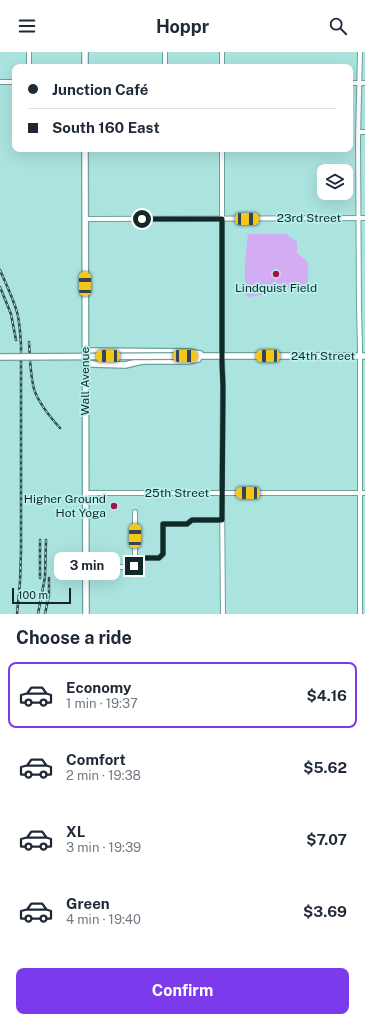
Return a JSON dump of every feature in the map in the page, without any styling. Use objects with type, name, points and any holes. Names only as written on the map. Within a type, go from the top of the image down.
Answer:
[{"type":"main road","points":[[85,52],[85,64]]},
{"type":"main road","name":"Wall Avenue","points":[[85,152],[86,614]]},
{"type":"main road","name":"24th Street","points":[[85,351],[188,352],[210,357]]},
{"type":"main road","name":"24th Street","points":[[0,356],[210,357]]},
{"type":"main road","name":"24th Street","points":[[85,363],[125,365],[142,361],[188,361],[222,356],[362,356]]},
{"type":"street","points":[[29,52],[29,64]]},
{"type":"street","points":[[165,52],[165,64]]},
{"type":"street","points":[[222,52],[222,64]]},
{"type":"street","points":[[360,52],[358,132],[359,308],[362,356],[359,493],[360,614]]},
{"type":"street","points":[[0,82],[12,82]]},
{"type":"street","points":[[353,83],[365,83]]},
{"type":"street","points":[[358,132],[365,132]]},
{"type":"street","points":[[222,152],[223,614]]},
{"type":"street","name":"23rd Street","points":[[85,219],[365,218]]},
{"type":"street","name":"25th Street","points":[[85,493],[365,492]]},
{"type":"street","points":[[85,567],[132,567],[135,564],[136,512]]},
{"type":"street","points":[[135,558],[161,557],[163,554],[163,524],[187,524],[192,520],[222,520]]},
{"type":"shaded area","name":"Lindquist Field","points":[[248,234],[286,234],[297,242],[297,253],[308,262],[308,285],[297,285],[279,292],[248,297],[245,294],[245,263]]},
{"type":"railway","points":[[0,270],[17,312],[21,344],[21,552],[17,614]]},
{"type":"railway","points":[[0,287],[11,314],[16,340]]},
{"type":"railway","points":[[29,342],[34,389],[49,415],[60,428]]},
{"type":"railway","points":[[40,540],[40,578]]},
{"type":"railway","points":[[38,614],[45,577],[46,540]]},
{"type":"railway","points":[[45,614],[49,595],[49,578]]},
{"type":"place","name":"Lindquist Field","points":[[276,274]]},
{"type":"place","name":"Higher Ground Hot Yoga","points":[[114,506]]},
{"type":"route","points":[[134,566],[135,558],[161,557],[163,554],[163,524],[187,524],[192,520],[222,520],[222,219],[142,219]]}]
